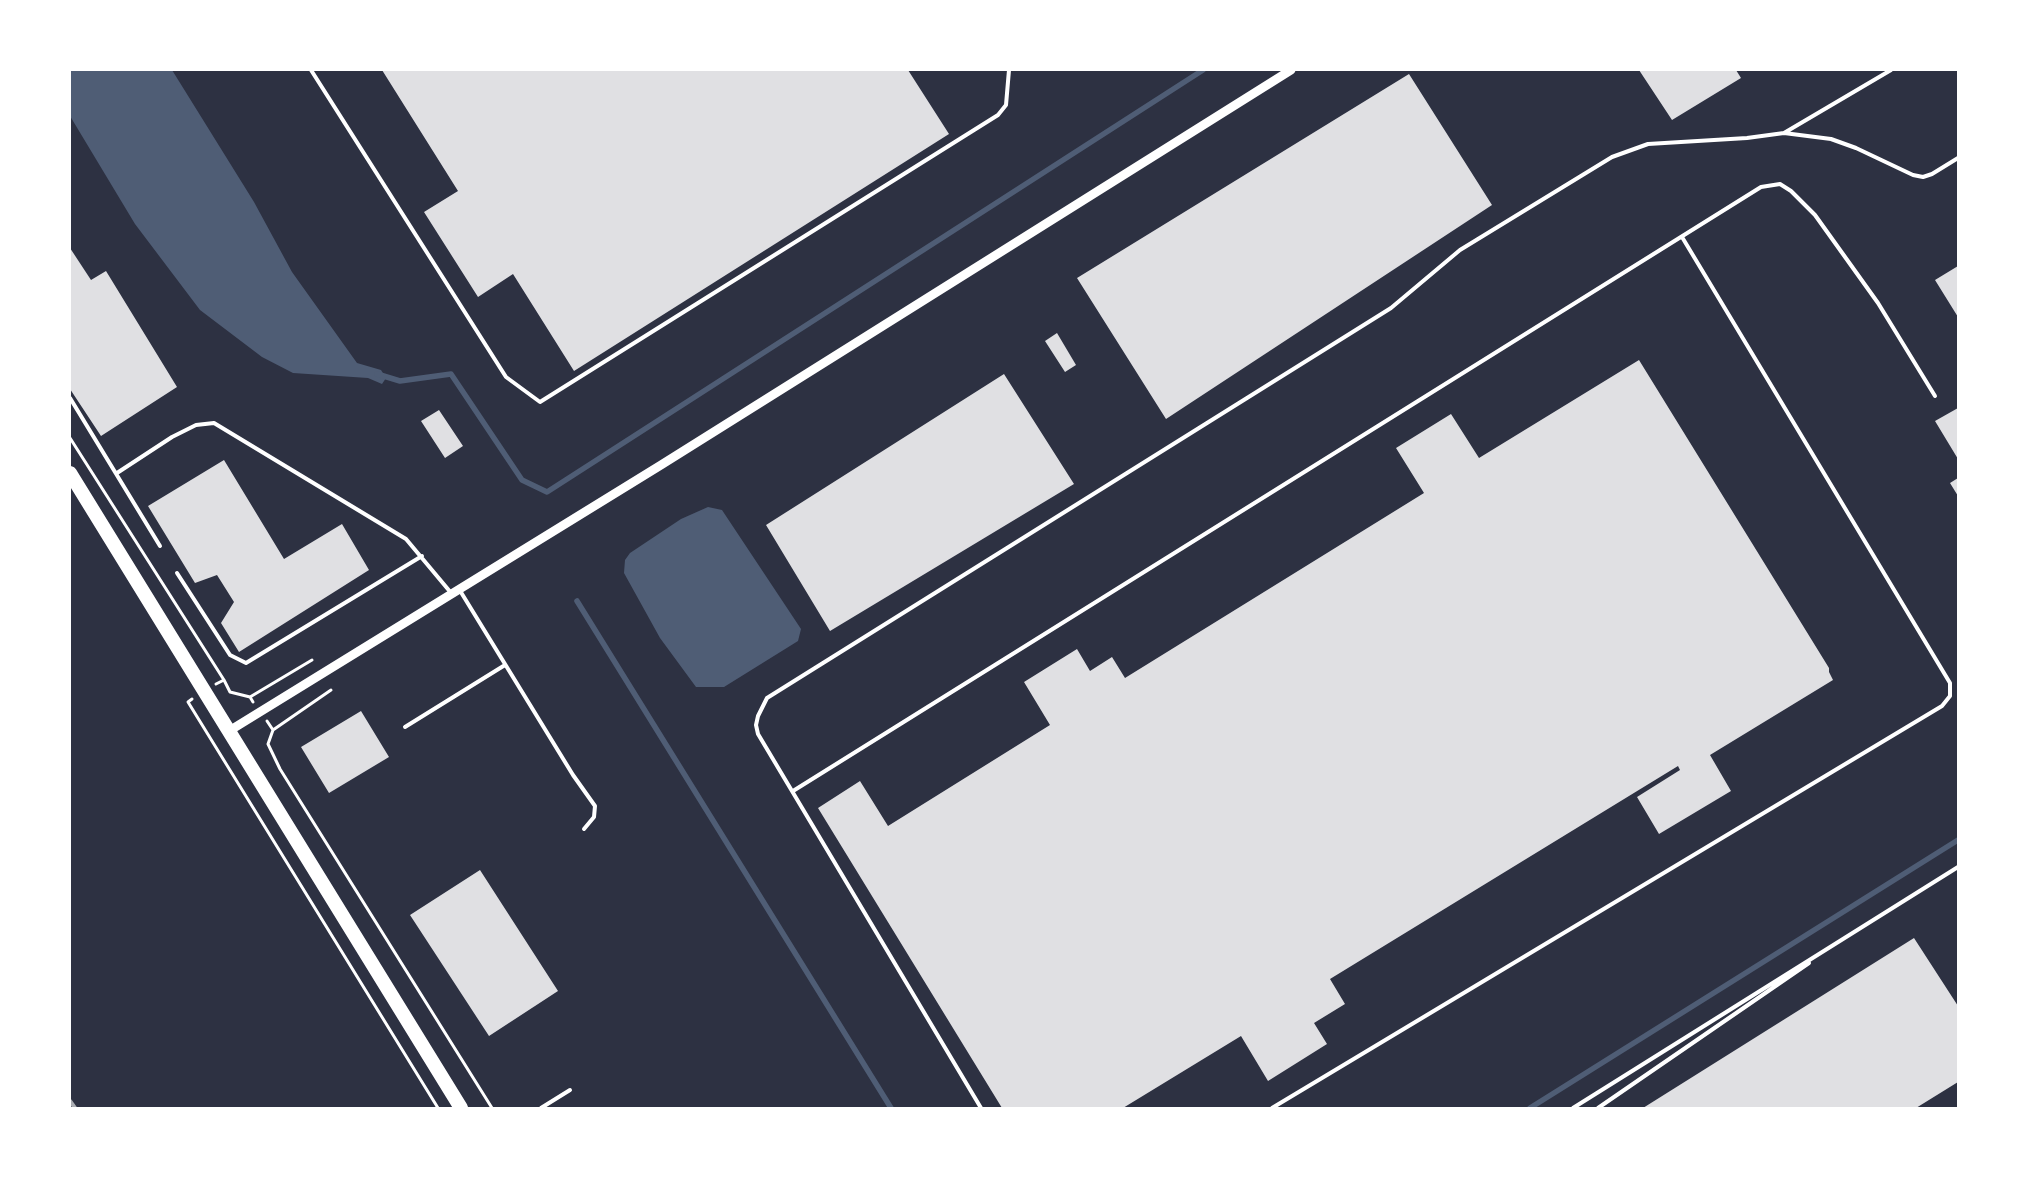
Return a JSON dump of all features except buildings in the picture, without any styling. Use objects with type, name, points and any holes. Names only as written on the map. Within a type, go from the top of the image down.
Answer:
[{"type":"highway","points":[[70,474],[461,1108]]},
{"type":"street","points":[[229,731],[456,592],[1291,70]]},
{"type":"lane","points":[[312,70],[506,376],[540,402],[998,115],[1006,105],[1009,70]]},
{"type":"lane","points":[[1784,133],[1891,70]]},
{"type":"lane","points":[[981,1108],[758,734],[756,726],[761,706],[774,692],[1391,308],[1460,250],[1612,157],[1648,144],[1747,138],[1784,133],[1832,139],[1856,148],[1913,175],[1923,177],[1932,174],[1958,158]]},
{"type":"lane","points":[[793,791],[1761,187],[1780,184],[1791,191],[1815,215],[1878,303],[1936,396]]},
{"type":"lane","points":[[1272,1108],[1942,706],[1950,696],[1950,683],[1682,237]]},
{"type":"lane","points":[[70,398],[160,546]]},
{"type":"lane","points":[[117,473],[172,437],[196,425],[214,423],[406,539],[456,592],[505,665],[573,775],[595,806],[594,817],[584,829]]},
{"type":"lane","points":[[177,573],[230,655],[246,663],[422,556]]},
{"type":"lane","points":[[405,727],[505,665]]},
{"type":"lane","points":[[1950,696],[1958,695]]},
{"type":"lane","points":[[1573,1108],[1958,867]]},
{"type":"lane","points":[[1598,1108],[1856,930]]},
{"type":"lane","points":[[541,1108],[570,1090]]},
{"type":"path","points":[[70,438],[230,692],[250,698],[273,730]]},
{"type":"path","points":[[250,698],[312,660]]},
{"type":"path","points":[[224,680],[188,702],[438,1108]]},
{"type":"path","points":[[331,690],[273,730],[268,744],[280,769],[492,1108]]},
{"type":"water","points":[[70,70],[172,70],[254,202],[292,272],[357,363],[381,370],[386,378],[382,384],[368,378],[293,373],[262,357],[200,310],[135,224],[70,116]]},
{"type":"water","points":[[708,507],[722,510],[801,629],[798,641],[724,687],[696,687],[660,638],[624,573],[625,560],[630,553],[681,519]]},
{"type":"waterway","points":[[377,374],[400,381],[451,374],[522,480],[547,492],[1203,70]]},
{"type":"waterway","points":[[577,601],[891,1108]]},
{"type":"waterway","points":[[1530,1108],[1958,840]]},
{"type":"railway","points":[[70,1101],[75,1108]]}]
